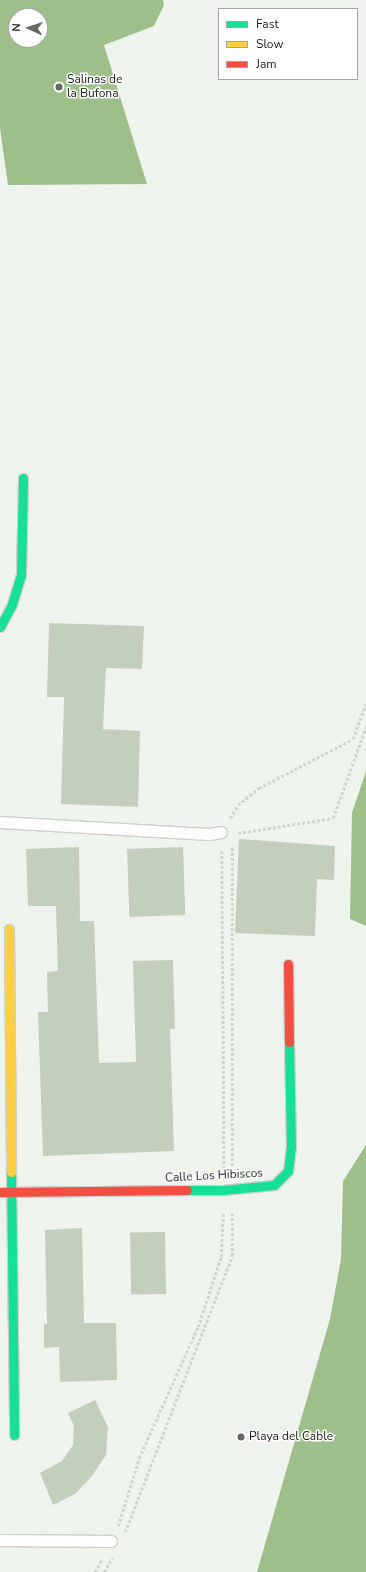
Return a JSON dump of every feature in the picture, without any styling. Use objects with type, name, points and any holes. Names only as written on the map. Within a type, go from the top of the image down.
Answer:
[{"type":"street","points":[[0,627],[12,604],[21,575],[23,478]]},
{"type":"street","points":[[9,930],[13,1192],[14,1435]]},
{"type":"street","name":"Calle Los Hibiscos","points":[[0,1192],[224,1190],[274,1185],[288,1171],[291,1147],[288,964]]},
{"type":"lane","points":[[0,822],[209,834],[221,832]]},
{"type":"lane","points":[[0,1540],[112,1541]]},
{"type":"path","points":[[221,832],[238,805],[259,788],[353,739],[366,704]]},
{"type":"path","points":[[333,818],[366,726]]},
{"type":"shaded area","name":"Salinas de la Bufona","points":[[0,0],[163,0],[164,5],[154,26],[104,45],[147,184],[8,185],[0,128]]},
{"type":"shaded area","points":[[366,771],[366,926],[350,919],[352,813]]},
{"type":"shaded area","points":[[366,1145],[366,1572],[257,1572],[330,1319],[341,1259],[343,1181]]},
{"type":"building","points":[[49,623],[144,626],[142,669],[106,668],[103,729],[140,731],[138,807],[61,804],[64,697],[47,697]]},
{"type":"building","points":[[239,839],[335,846],[334,880],[317,879],[315,936],[235,933]]},
{"type":"building","points":[[79,847],[80,921],[94,921],[99,1063],[136,1062],[133,961],[173,960],[175,1029],[170,1029],[174,1151],[43,1156],[38,1012],[48,1012],[47,972],[58,971],[56,906],[28,906],[26,849]]},
{"type":"building","points":[[183,847],[185,915],[129,917],[127,849]]},
{"type":"building","points":[[82,1228],[84,1323],[116,1323],[117,1380],[60,1382],[59,1347],[44,1348],[44,1324],[47,1324],[45,1230]]},
{"type":"building","points":[[165,1232],[166,1294],[131,1295],[130,1233]]},
{"type":"building","points":[[95,1400],[108,1427],[106,1455],[92,1476],[75,1494],[53,1505],[40,1473],[62,1461],[73,1445],[74,1426],[68,1413]]},
{"type":"traffic: fast","points":[[0,627],[12,604],[21,575],[23,478]]},
{"type":"traffic: fast","points":[[187,1190],[223,1190],[274,1185],[288,1171],[291,1147],[289,1042]]},
{"type":"traffic: fast","points":[[11,1172],[14,1435]]},
{"type":"traffic: slow","points":[[9,929],[11,1172]]},
{"type":"traffic: jam","points":[[288,964],[289,1042]]},
{"type":"traffic: jam","points":[[0,1192],[187,1190]]},
{"type":"place","name":"Salinas de la Bufona","points":[[59,87]]},
{"type":"place","name":"Playa del Cable","points":[[241,1437]]}]
